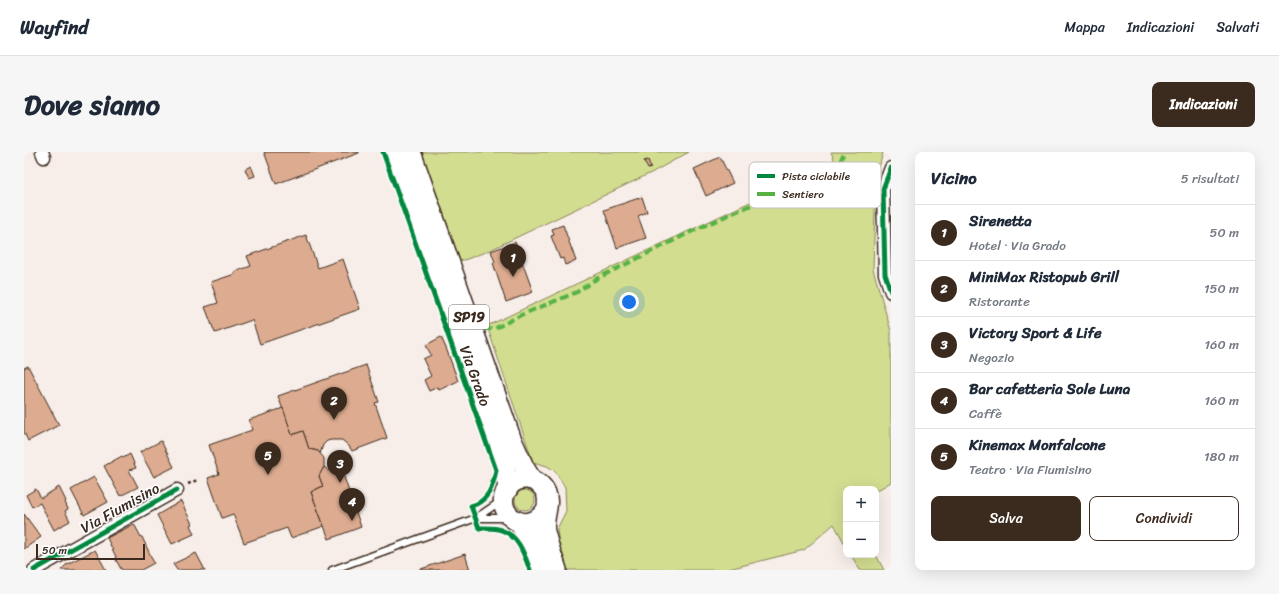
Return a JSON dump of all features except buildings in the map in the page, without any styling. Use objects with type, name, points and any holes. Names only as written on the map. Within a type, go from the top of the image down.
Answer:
[{"type":"main road","name":"Via Grado","points":[[396,152],[503,454],[506,494],[505,506],[508,513],[528,534],[536,550],[543,570]]},
{"type":"main road","name":"Via Grado","points":[[410,152],[511,438],[524,467],[532,480],[544,488],[547,494],[548,501],[545,531],[557,570]]},
{"type":"main road","points":[[506,494],[512,484],[518,480],[532,480]]},
{"type":"main road","points":[[516,520],[525,523],[532,522],[538,519],[547,508]]},
{"type":"street","points":[[891,168],[883,189],[884,274],[891,292]]},
{"type":"street","name":"Via Fiumisino","points":[[34,570],[177,490]]},
{"type":"lane","points":[[332,570],[476,518],[506,494]]},
{"type":"lane","points":[[476,518],[516,520]]},
{"type":"green space","points":[[422,152],[689,152],[651,173],[488,251],[460,261]]},
{"type":"green space","points":[[831,152],[883,152],[880,162],[835,162]]},
{"type":"green space","points":[[749,203],[749,208],[875,208],[873,269],[891,331],[891,482],[879,489],[879,486],[843,486],[843,540],[834,524],[804,550],[725,570],[568,570],[559,544],[557,529],[566,511],[565,487],[555,471],[547,466],[533,462],[487,326]]},
{"type":"green space","points":[[525,490],[532,493],[535,500],[532,507],[525,510],[518,507],[515,500],[518,493]]},
{"type":"green space","points":[[853,558],[878,558],[884,570],[860,570]]},
{"type":"marked path","points":[[840,162],[844,152]]},
{"type":"marked path","points":[[472,326],[485,329],[494,329],[521,315],[577,292],[596,279],[699,228],[749,206]]},
{"type":"cycle path","points":[[383,152],[496,470],[492,487],[486,497],[482,501],[471,506],[479,528],[499,529],[517,541],[530,570]]},
{"type":"cycle path","points":[[891,168],[883,189],[885,274],[891,292]]},
{"type":"cycle path","points":[[34,570],[177,490]]},
{"type":"place","name":"Sirenetta","points":[[513,277]]},
{"type":"place","name":"MiniMax Ristopub Grill","points":[[334,420]]},
{"type":"place","name":"Kinemax Monfalcone","points":[[268,475]]},
{"type":"place","name":"Victory Sport & Life","points":[[340,483]]},
{"type":"place","name":"Bar cafetteria Sole Luna","points":[[352,521]]}]
